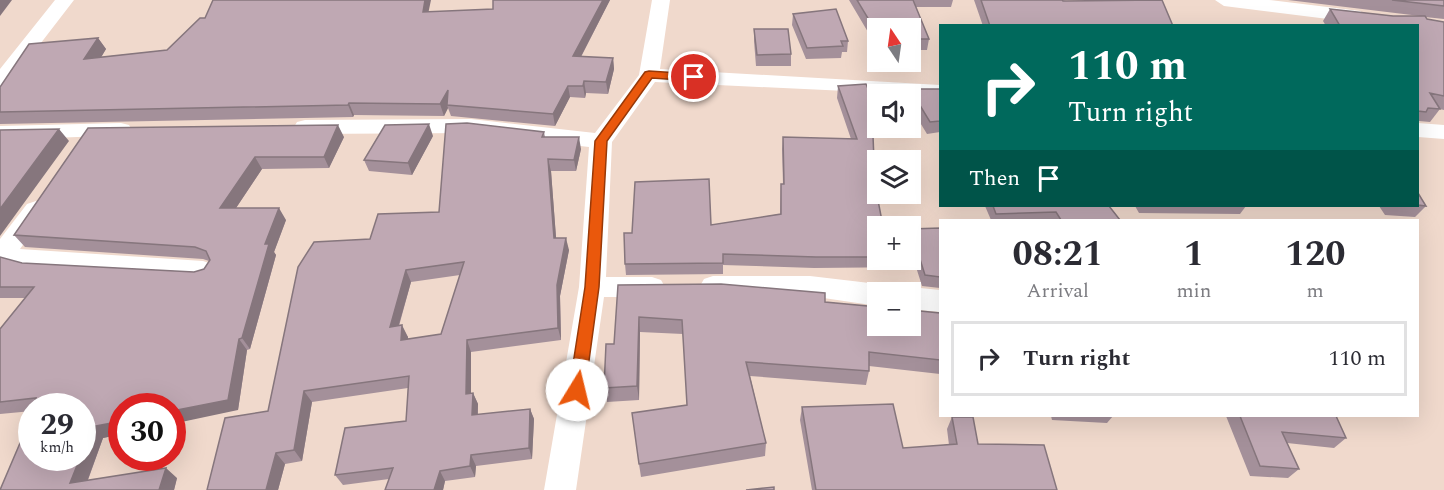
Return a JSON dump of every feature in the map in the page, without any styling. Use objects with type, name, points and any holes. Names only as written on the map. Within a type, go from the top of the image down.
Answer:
[{"type":"street","points":[[0,83],[65,0]]},
{"type":"street","points":[[560,490],[592,287],[601,141],[649,75],[661,0]]},
{"type":"street","points":[[1224,0],[1379,19]]},
{"type":"street","points":[[649,75],[939,92]]},
{"type":"street","points":[[282,128],[471,126],[601,141]]},
{"type":"street","points":[[70,159],[90,130]]},
{"type":"street","points":[[0,133],[146,130]]},
{"type":"street","points":[[1419,130],[1444,132]]},
{"type":"street","points":[[51,188],[2,255],[34,262],[204,271]]},
{"type":"street","points":[[592,287],[810,286],[867,294]]},
{"type":"street","points":[[921,299],[939,302]]},
{"type":"building","points":[[213,0],[425,0],[423,12],[493,9],[493,0],[603,0],[573,56],[613,58],[606,82],[584,81],[583,86],[568,86],[553,114],[447,105],[448,90],[440,104],[349,103],[348,105],[0,112],[0,87],[29,44],[98,38],[84,59],[167,50],[200,18],[205,18]]},
{"type":"building","points":[[857,0],[913,0],[920,18],[868,18]]},
{"type":"building","points":[[981,0],[1162,0],[1172,24],[989,24]]},
{"type":"building","points":[[1392,0],[1444,0],[1444,6]]},
{"type":"building","points":[[836,9],[848,41],[841,41],[843,46],[807,48],[793,14]]},
{"type":"building","points":[[1330,9],[1393,16],[1425,16],[1427,19],[1444,22],[1444,96],[1430,93],[1440,109],[1428,108],[1426,112],[1419,111],[1419,24],[1339,24]]},
{"type":"building","points":[[921,20],[929,39],[921,39]]},
{"type":"building","points":[[754,29],[788,29],[791,54],[757,55]]},
{"type":"building","points":[[866,84],[867,86],[867,138],[873,138],[874,150],[867,150],[867,204],[879,204],[881,216],[867,216],[867,257],[723,254],[723,263],[625,264],[624,233],[632,233],[635,182],[709,179],[711,225],[781,214],[781,184],[784,184],[783,137],[857,139],[838,86]]},
{"type":"building","points":[[921,89],[939,89],[939,121],[930,122],[921,107]]},
{"type":"building","points":[[467,123],[544,132],[542,137],[579,137],[574,160],[548,159],[554,238],[566,238],[557,285],[558,328],[467,340],[466,394],[473,393],[472,415],[530,409],[529,448],[471,455],[470,466],[440,471],[434,490],[385,490],[393,468],[335,475],[345,428],[406,421],[409,376],[304,391],[294,450],[276,453],[266,490],[207,490],[225,418],[268,411],[298,267],[314,242],[370,239],[378,214],[439,212],[446,124]],"holes":[[[464,262],[441,334],[401,340],[402,325],[390,327],[406,270]]]},
{"type":"building","points":[[429,124],[408,163],[364,160],[385,125]]},
{"type":"building","points":[[338,125],[324,157],[255,157],[220,208],[279,208],[265,244],[269,244],[242,338],[239,339],[228,400],[186,408],[186,393],[108,393],[108,424],[96,426],[96,393],[18,393],[18,400],[0,402],[0,329],[34,287],[0,287],[0,257],[22,263],[194,272],[204,269],[210,260],[206,251],[195,247],[14,235],[88,128]]},
{"type":"building","points":[[59,129],[0,209],[0,130]]},
{"type":"building","points":[[1419,195],[1426,206],[1419,205]]},
{"type":"building","points":[[993,207],[1110,207],[1119,219],[1060,219],[1056,212],[996,214]]},
{"type":"building","points":[[939,228],[939,277],[925,275],[921,262],[921,229]]},
{"type":"building","points":[[721,284],[825,293],[825,302],[867,306],[867,336],[921,336],[921,311],[939,313],[939,360],[869,352],[869,371],[746,362],[766,443],[639,464],[632,413],[687,405],[682,320],[639,317],[637,386],[604,388],[606,344],[614,344],[618,285]]},
{"type":"building","points":[[893,404],[903,448],[957,444],[952,417],[973,417],[978,444],[1044,445],[1057,490],[816,490],[802,407]]},
{"type":"building","points":[[1240,417],[1336,417],[1346,438],[1282,432],[1299,469],[1260,466]]},
{"type":"building","points":[[18,448],[18,471],[75,471],[70,483],[147,471],[165,471],[159,490],[0,490]]},
{"type":"building","points":[[774,487],[774,490],[746,490]]},
{"type":"route","points":[[577,390],[592,287],[601,141],[649,75],[694,77]]}]
